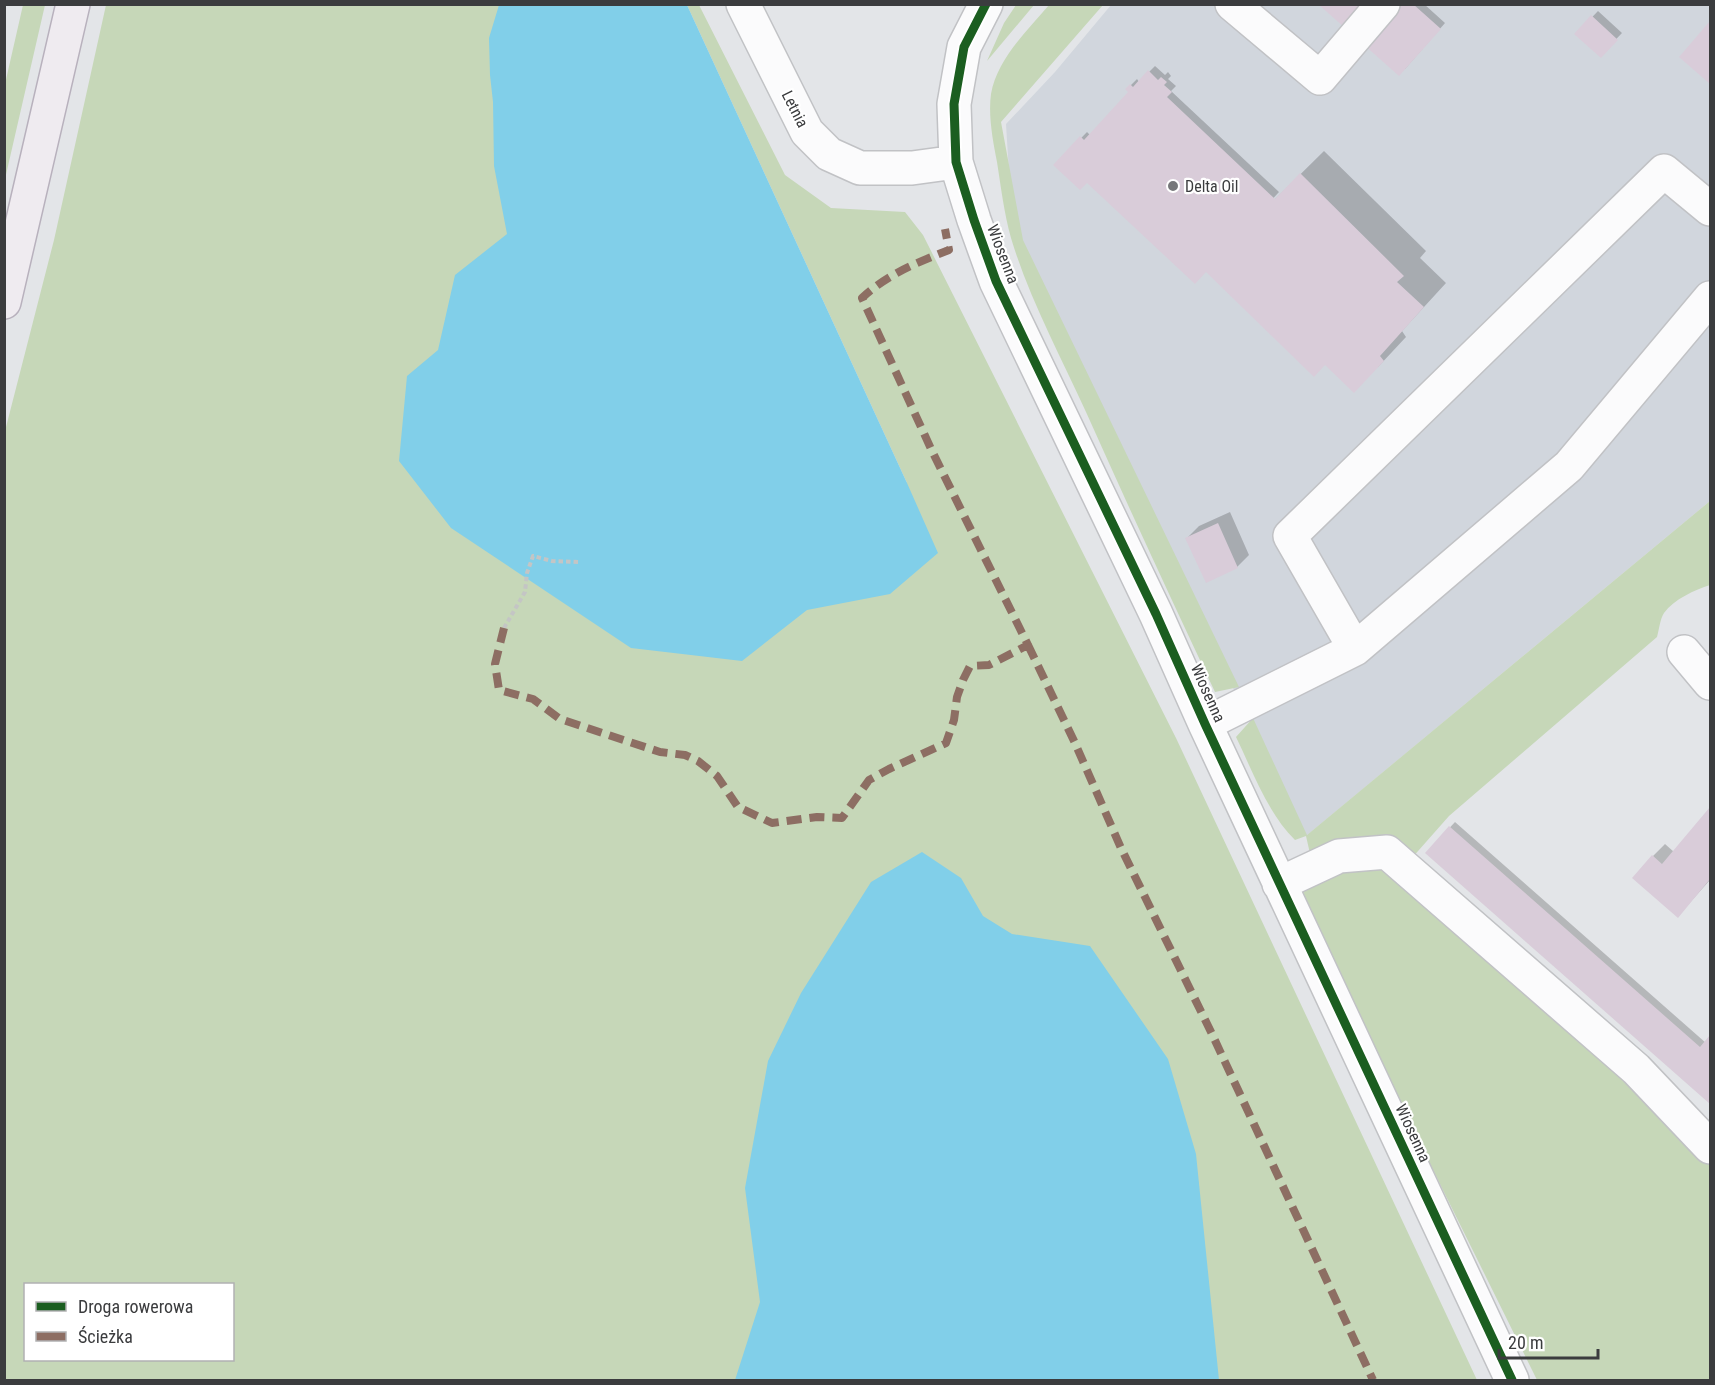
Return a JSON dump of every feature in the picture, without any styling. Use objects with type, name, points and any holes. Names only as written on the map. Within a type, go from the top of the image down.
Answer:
[{"type":"main road","points":[[4,302],[73,4]]},
{"type":"street","name":"Letnia","points":[[743,4],[807,132],[829,154],[860,168],[912,168],[956,162]]},
{"type":"street","name":"Wiosenna","points":[[986,4],[964,47],[954,104],[956,162],[996,281],[1156,614],[1279,884],[1512,1380]]},
{"type":"street","points":[[1232,4],[1320,78],[1383,4]]},
{"type":"street","points":[[1356,649],[1290,536],[1664,171],[1710,208]]},
{"type":"street","points":[[1205,724],[1356,649],[1569,466],[1710,298]]},
{"type":"street","points":[[1684,652],[1710,683]]},
{"type":"street","points":[[1279,884],[1339,856],[1387,852],[1636,1069],[1710,1147]]},
{"type":"path","points":[[504,628],[525,592],[527,573],[533,556],[552,561],[578,562]]},
{"type":"shaded area","points":[[1111,5],[1710,5],[1710,501],[1306,836],[1027,270],[1012,222],[1006,124],[1055,72]]},
{"type":"green space","points":[[23,5],[45,5],[5,179],[5,84]]},
{"type":"green space","points":[[106,5],[541,5],[907,483],[687,5],[699,5],[785,175],[831,208],[905,212],[923,235],[1176,738],[1477,1380],[5,1380],[5,431],[54,240]]},
{"type":"green space","points":[[1016,5],[1034,5],[987,61],[1004,23]]},
{"type":"green space","points":[[1049,5],[1103,5],[1001,122],[1023,240],[1239,687],[1215,692],[1046,326],[1011,238],[993,137],[991,94],[994,81],[1006,57]]},
{"type":"green space","points":[[1710,501],[1710,585],[1673,603],[1664,613],[1657,637],[1449,816],[1411,859],[1710,1142],[1710,1380],[1537,1380],[1289,879],[1311,858],[1306,836],[1295,840],[1276,817],[1236,737],[1253,718],[1307,835]]},
{"type":"water","points":[[499,5],[687,5],[938,553],[890,594],[807,610],[742,661],[631,648],[451,528],[399,461],[407,376],[438,350],[455,275],[507,234],[494,166],[493,102],[490,75],[489,38]]},
{"type":"water","points":[[922,852],[961,878],[983,916],[1012,934],[1090,946],[1168,1059],[1196,1154],[1219,1380],[735,1380],[760,1302],[745,1188],[768,1061],[801,993],[871,882]]},
{"type":"building","points":[[1318,4],[1413,4],[1441,29],[1399,76]]},
{"type":"building","points":[[1591,15],[1618,40],[1601,58],[1574,34]]},
{"type":"building","points":[[1710,21],[1710,84],[1679,57]]},
{"type":"building","points":[[1148,70],[1158,80],[1161,77],[1167,82],[1164,85],[1172,92],[1167,97],[1275,199],[1300,173],[1404,276],[1397,282],[1424,307],[1380,356],[1384,361],[1354,393],[1325,365],[1314,377],[1206,272],[1195,284],[1087,183],[1080,190],[1053,165],[1080,136],[1084,140],[1128,92],[1125,89],[1130,84],[1133,87]]},
{"type":"building","points":[[1218,523],[1238,568],[1206,583],[1185,538]]},
{"type":"building","points":[[1710,807],[1710,879],[1678,918],[1632,878],[1652,855],[1662,864]]},
{"type":"building","points":[[1449,826],[1700,1047],[1710,1035],[1710,1104],[1425,853]]},
{"type":"marked path","points":[[504,628],[495,664],[499,690],[533,699],[560,719],[660,752],[685,755],[698,761],[717,776],[738,807],[772,823],[817,817],[842,818],[869,780],[946,743],[954,720],[957,697],[970,666],[989,665],[1028,645],[932,451],[862,298],[892,276],[949,250],[945,229]]},
{"type":"marked path","points":[[1028,645],[1075,743],[1121,848],[1212,1034],[1373,1380]]},
{"type":"cycle path","points":[[986,4],[964,47],[954,104],[956,162],[996,281],[1156,614],[1205,724],[1512,1380]]},
{"type":"place","name":"Delta Oil","points":[[1173,186]]}]
